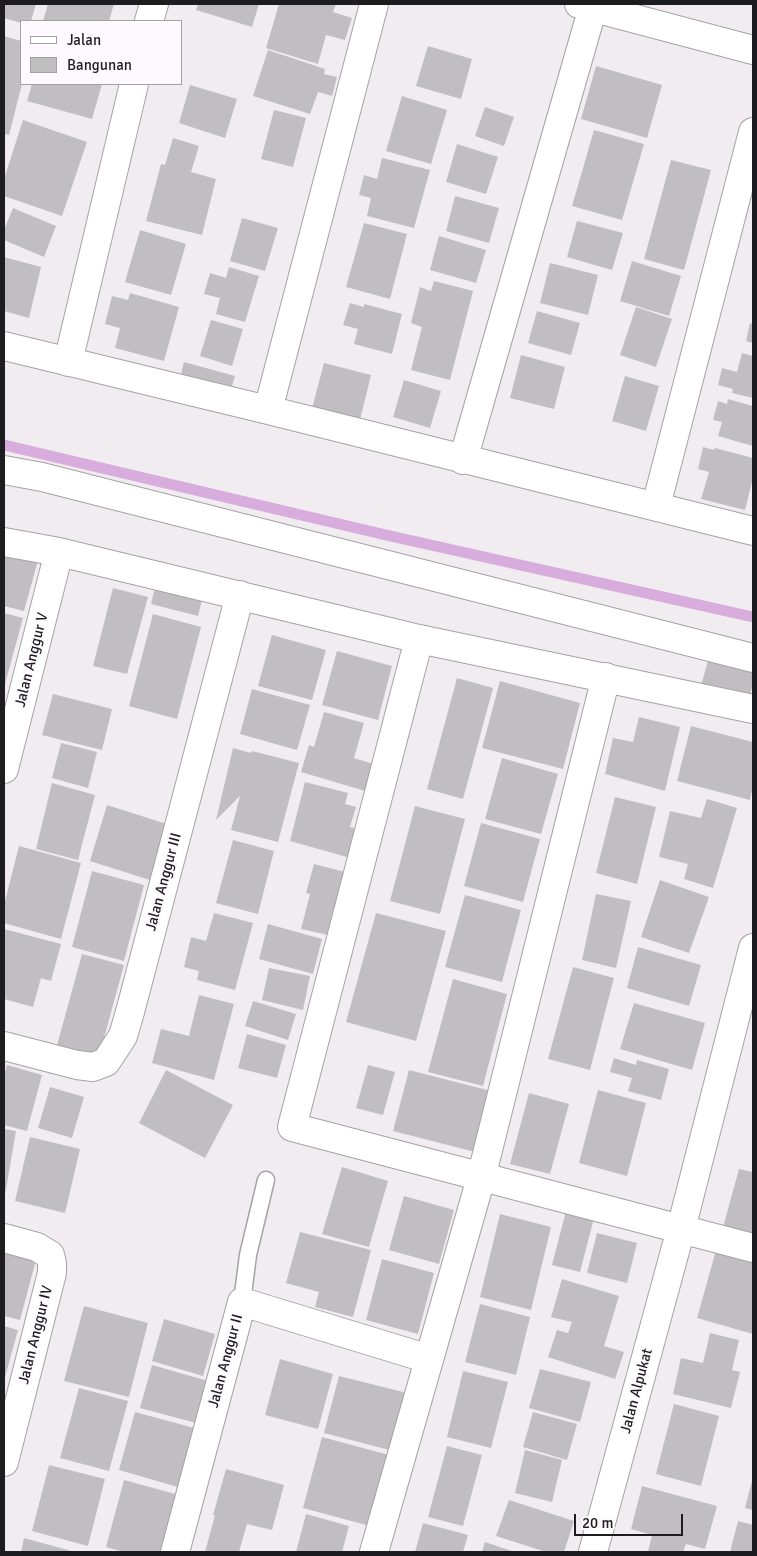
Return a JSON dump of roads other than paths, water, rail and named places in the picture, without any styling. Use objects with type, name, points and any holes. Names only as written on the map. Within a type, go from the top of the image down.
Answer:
[{"type":"street","points":[[149,20],[154,4]]},
{"type":"street","points":[[268,410],[374,4]]},
{"type":"street","points":[[463,460],[586,6],[753,50]]},
{"type":"street","points":[[68,362],[134,85]]},
{"type":"street","points":[[656,506],[753,132]]},
{"type":"street","points":[[4,346],[753,531]]},
{"type":"street","points":[[4,470],[51,480],[753,658]]},
{"type":"street","points":[[4,542],[60,552],[419,639],[753,709]]},
{"type":"street","name":"Jalan Anggur V","points":[[4,769],[60,552]]},
{"type":"street","name":"Jalan Anggur III","points":[[4,1046],[76,1066],[93,1068],[106,1062],[123,1036],[240,596]]},
{"type":"street","points":[[419,639],[292,1127],[753,1248]]},
{"type":"street","points":[[374,1552],[481,1178],[606,677]]},
{"type":"street","name":"Jalan Alpukat","points":[[593,1552],[681,1229],[753,948]]},
{"type":"street","name":"Jalan Anggur IV","points":[[4,1238],[37,1247],[50,1255],[52,1273],[4,1462]]},
{"type":"street","name":"Jalan Anggur II","points":[[175,1552],[242,1302],[429,1360]]},
{"type":"lane","points":[[242,1302],[248,1255],[266,1180]]},
{"type":"waterway","points":[[4,445],[386,535],[753,617]]}]
